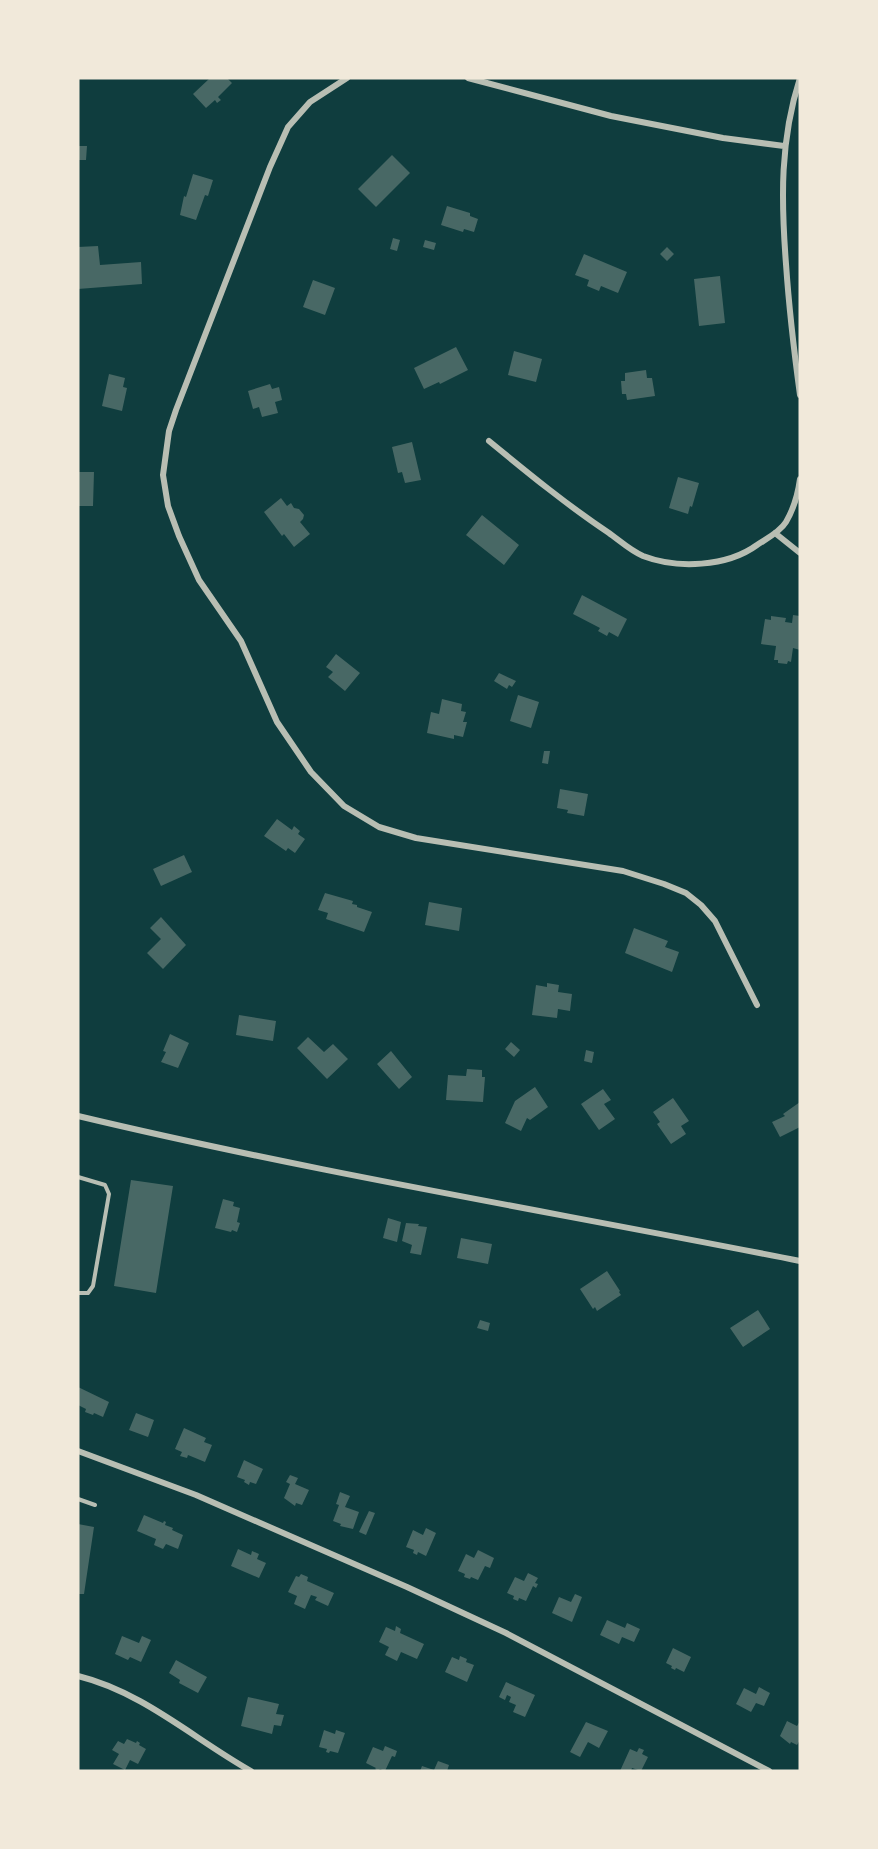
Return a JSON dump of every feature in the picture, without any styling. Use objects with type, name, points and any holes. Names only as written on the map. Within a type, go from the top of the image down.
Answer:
[{"type":"street","points":[[347,78],[310,102],[288,127],[270,167],[176,410],[169,431],[164,475],[168,506],[179,536],[199,580],[241,641],[277,722],[311,772],[344,806],[379,827],[416,838],[623,871],[686,893],[715,921],[758,1005]]},
{"type":"street","points":[[468,78],[611,116],[723,138],[784,146]]},
{"type":"street","points":[[800,78],[786,129],[782,212],[790,327],[800,395]]},
{"type":"street","points":[[489,441],[570,507],[641,555],[662,562],[682,565],[727,560],[748,552],[775,533],[785,524],[798,494],[800,479]]},
{"type":"street","points":[[775,533],[800,553]]},
{"type":"street","points":[[78,1116],[433,1191],[800,1261]]},
{"type":"street","points":[[78,1451],[196,1494],[417,1591],[506,1633],[769,1771]]},
{"type":"street","points":[[78,1676],[113,1688],[181,1725],[251,1771]]},
{"type":"lane","points":[[78,1177],[105,1185],[109,1194],[93,1286],[88,1293],[78,1293]]},
{"type":"lane","points":[[78,1499],[95,1506]]},
{"type":"building","points":[[210,78],[227,78],[232,83],[218,97],[221,100],[217,103],[215,100],[206,108],[193,94]]},
{"type":"building","points":[[78,146],[87,146],[86,160],[78,160]]},
{"type":"building","points":[[392,155],[410,173],[376,207],[358,189]]},
{"type":"building","points":[[193,174],[213,180],[196,220],[180,215],[184,196],[186,197]]},
{"type":"building","points":[[447,206],[470,213],[470,216],[478,219],[474,232],[464,229],[463,232],[441,225]]},
{"type":"building","points":[[393,238],[400,240],[397,251],[390,249]]},
{"type":"building","points":[[425,240],[436,243],[434,250],[423,247]]},
{"type":"building","points":[[98,246],[100,265],[141,262],[142,284],[78,289],[78,247]]},
{"type":"building","points":[[667,247],[674,254],[667,261],[660,254]]},
{"type":"building","points":[[584,254],[627,272],[618,293],[601,286],[599,291],[587,286],[589,280],[575,275]]},
{"type":"building","points":[[720,276],[725,323],[699,326],[694,279]]},
{"type":"building","points":[[313,280],[335,288],[325,315],[303,307]]},
{"type":"building","points":[[456,347],[468,370],[424,389],[414,368]]},
{"type":"building","points":[[514,351],[542,359],[536,382],[508,375]]},
{"type":"building","points":[[646,370],[647,378],[652,378],[655,396],[627,400],[626,394],[622,394],[621,381],[625,381],[625,373]]},
{"type":"building","points":[[109,374],[125,378],[123,387],[127,388],[122,411],[102,406]]},
{"type":"building","points":[[270,384],[272,389],[279,387],[282,400],[275,402],[278,413],[262,417],[259,407],[253,409],[248,391]]},
{"type":"building","points":[[412,442],[421,480],[405,483],[402,472],[398,473],[392,447]]},
{"type":"building","points":[[78,472],[94,472],[93,506],[78,506]]},
{"type":"building","points":[[678,477],[699,483],[688,514],[669,508]]},
{"type":"building","points":[[281,498],[287,506],[291,503],[304,515],[300,522],[310,534],[294,547],[284,534],[282,536],[264,512]]},
{"type":"building","points":[[482,515],[519,545],[504,565],[466,535]]},
{"type":"building","points":[[582,595],[627,619],[618,637],[609,632],[607,636],[598,631],[600,628],[573,614]]},
{"type":"building","points":[[793,615],[800,616],[800,650],[793,648],[791,662],[778,663],[778,660],[774,660],[776,646],[761,644],[765,619],[771,620],[771,616],[786,618],[785,622],[792,623]]},
{"type":"building","points":[[336,654],[360,673],[345,691],[328,677],[333,672],[326,667]]},
{"type":"building","points":[[499,673],[516,681],[512,687],[509,685],[507,689],[494,681]]},
{"type":"building","points":[[518,695],[539,702],[531,728],[510,721]]},
{"type":"building","points":[[442,699],[462,704],[461,711],[466,712],[463,722],[467,722],[463,737],[454,735],[454,739],[427,733],[431,712],[439,714]]},
{"type":"building","points":[[544,751],[550,751],[548,764],[542,763]]},
{"type":"building","points":[[560,789],[588,794],[584,816],[567,813],[568,810],[557,808]]},
{"type":"building","points":[[277,819],[292,830],[294,826],[300,831],[298,834],[305,839],[295,853],[288,848],[286,851],[264,836]]},
{"type":"building","points":[[184,855],[192,872],[161,886],[153,869]]},
{"type":"building","points":[[325,893],[353,901],[352,904],[357,907],[372,912],[364,932],[326,919],[328,913],[318,910]]},
{"type":"building","points":[[429,902],[462,908],[459,931],[425,925]]},
{"type":"building","points":[[161,917],[186,945],[163,969],[147,953],[161,939],[150,928]]},
{"type":"building","points":[[634,928],[668,941],[665,947],[679,952],[672,972],[625,953]]},
{"type":"building","points":[[547,983],[559,985],[558,992],[572,994],[570,1011],[558,1009],[557,1018],[532,1015],[536,985],[547,987]]},
{"type":"building","points":[[239,1015],[276,1021],[273,1041],[236,1035]]},
{"type":"building","points":[[170,1034],[189,1043],[178,1068],[161,1062]]},
{"type":"building","points":[[308,1037],[324,1052],[333,1044],[348,1059],[327,1079],[297,1048]]},
{"type":"building","points":[[511,1042],[520,1050],[514,1057],[505,1049]]},
{"type":"building","points":[[586,1050],[594,1052],[592,1063],[584,1061]]},
{"type":"building","points":[[391,1051],[412,1077],[399,1089],[377,1064]]},
{"type":"building","points":[[467,1069],[482,1070],[482,1077],[485,1077],[483,1102],[446,1100],[448,1075],[466,1076]]},
{"type":"building","points":[[535,1087],[548,1107],[530,1120],[527,1118],[521,1131],[505,1123],[515,1101]]},
{"type":"building","points":[[603,1089],[611,1100],[604,1104],[615,1119],[599,1130],[581,1104]]},
{"type":"building","points":[[673,1098],[689,1121],[681,1126],[686,1134],[671,1144],[657,1124],[660,1122],[653,1112]]},
{"type":"building","points":[[800,1102],[800,1127],[780,1137],[772,1122],[785,1116],[783,1114]]},
{"type":"building","points":[[131,1180],[173,1186],[156,1293],[114,1286]]},
{"type":"building","points":[[223,1199],[234,1202],[233,1206],[240,1208],[237,1222],[240,1223],[237,1232],[215,1228]]},
{"type":"building","points":[[388,1218],[401,1222],[397,1242],[383,1238]]},
{"type":"building","points":[[406,1223],[427,1227],[421,1255],[410,1253],[412,1245],[402,1241]]},
{"type":"building","points":[[461,1238],[492,1244],[488,1264],[457,1258]]},
{"type":"building","points":[[607,1271],[621,1295],[597,1311],[595,1307],[593,1309],[580,1289]]},
{"type":"building","points":[[758,1310],[770,1329],[743,1347],[730,1328]]},
{"type":"building","points":[[480,1320],[490,1323],[488,1331],[477,1328]]},
{"type":"building","points":[[78,1387],[109,1402],[103,1417],[85,1412],[86,1409],[78,1405]]},
{"type":"building","points":[[136,1413],[154,1420],[148,1437],[129,1430]]},
{"type":"building","points":[[184,1428],[206,1438],[204,1442],[212,1445],[205,1462],[188,1455],[187,1458],[180,1456],[182,1452],[175,1449]]},
{"type":"building","points":[[244,1460],[263,1469],[256,1484],[250,1482],[249,1485],[244,1482],[245,1480],[237,1477]]},
{"type":"building","points":[[290,1475],[298,1478],[295,1484],[309,1490],[302,1505],[296,1503],[295,1506],[284,1498],[290,1484],[286,1482]]},
{"type":"building","points":[[340,1492],[350,1496],[345,1507],[359,1512],[353,1529],[340,1526],[341,1524],[333,1521],[339,1505],[336,1504]]},
{"type":"building","points":[[369,1511],[375,1513],[366,1535],[359,1532]]},
{"type":"building","points":[[144,1515],[163,1523],[166,1522],[165,1525],[183,1535],[178,1549],[166,1544],[163,1549],[154,1545],[156,1539],[137,1531]]},
{"type":"building","points":[[78,1524],[94,1527],[84,1594],[78,1594]]},
{"type":"building","points":[[426,1528],[436,1533],[426,1556],[418,1552],[417,1555],[413,1553],[414,1550],[406,1547],[413,1530],[423,1535]]},
{"type":"building","points":[[238,1549],[251,1555],[252,1551],[259,1554],[257,1559],[266,1563],[259,1578],[231,1566]]},
{"type":"building","points":[[478,1550],[494,1558],[490,1568],[485,1566],[478,1580],[464,1577],[465,1574],[458,1571],[466,1554],[474,1558]]},
{"type":"building","points":[[528,1573],[538,1578],[535,1583],[538,1584],[536,1588],[533,1586],[526,1601],[519,1598],[518,1601],[513,1599],[514,1596],[507,1593],[515,1577],[524,1581]]},
{"type":"building","points":[[301,1574],[308,1577],[307,1581],[334,1593],[328,1606],[315,1600],[317,1597],[311,1595],[305,1609],[294,1604],[297,1596],[288,1592],[296,1576],[299,1577]]},
{"type":"building","points":[[575,1594],[582,1597],[572,1622],[552,1613],[559,1597],[571,1602]]},
{"type":"building","points":[[607,1620],[625,1628],[627,1623],[640,1629],[634,1642],[622,1637],[619,1644],[600,1635]]},
{"type":"building","points":[[396,1626],[401,1629],[400,1633],[424,1644],[417,1659],[401,1652],[397,1661],[385,1655],[389,1647],[379,1642],[386,1627],[395,1631]]},
{"type":"building","points":[[122,1636],[139,1643],[142,1636],[151,1640],[141,1662],[130,1657],[128,1660],[115,1654]]},
{"type":"building","points":[[673,1648],[691,1657],[684,1672],[671,1668],[672,1666],[666,1663]]},
{"type":"building","points":[[460,1656],[467,1659],[466,1662],[474,1665],[467,1682],[445,1672],[452,1657],[459,1660]]},
{"type":"building","points":[[176,1660],[207,1677],[198,1693],[179,1683],[180,1680],[169,1673]]},
{"type":"building","points":[[506,1682],[535,1695],[525,1717],[513,1712],[516,1705],[509,1702],[511,1697],[507,1695],[505,1700],[499,1697]]},
{"type":"building","points":[[759,1687],[770,1693],[764,1706],[756,1703],[751,1712],[736,1704],[744,1688],[756,1694]]},
{"type":"building","points":[[248,1697],[279,1704],[276,1714],[284,1715],[281,1726],[274,1725],[272,1734],[241,1726]]},
{"type":"building","points":[[787,1721],[797,1726],[800,1721],[800,1740],[797,1745],[791,1742],[790,1744],[780,1736]]},
{"type":"building","points":[[586,1722],[608,1731],[599,1748],[588,1742],[580,1757],[570,1752]]},
{"type":"building","points":[[324,1730],[335,1734],[336,1730],[345,1733],[338,1753],[330,1751],[329,1753],[326,1752],[327,1749],[319,1747]]},
{"type":"building","points":[[127,1739],[136,1743],[137,1741],[146,1749],[138,1764],[130,1760],[125,1770],[113,1764],[119,1754],[112,1750],[118,1741],[124,1744]]},
{"type":"building","points":[[385,1746],[397,1751],[385,1771],[380,1769],[378,1771],[366,1763],[373,1747],[383,1751]]},
{"type":"building","points":[[639,1748],[644,1750],[642,1754],[648,1757],[641,1771],[632,1768],[631,1771],[620,1771],[630,1749],[637,1752]]},
{"type":"building","points":[[438,1761],[449,1765],[447,1771],[420,1771],[422,1766],[434,1770]]}]
